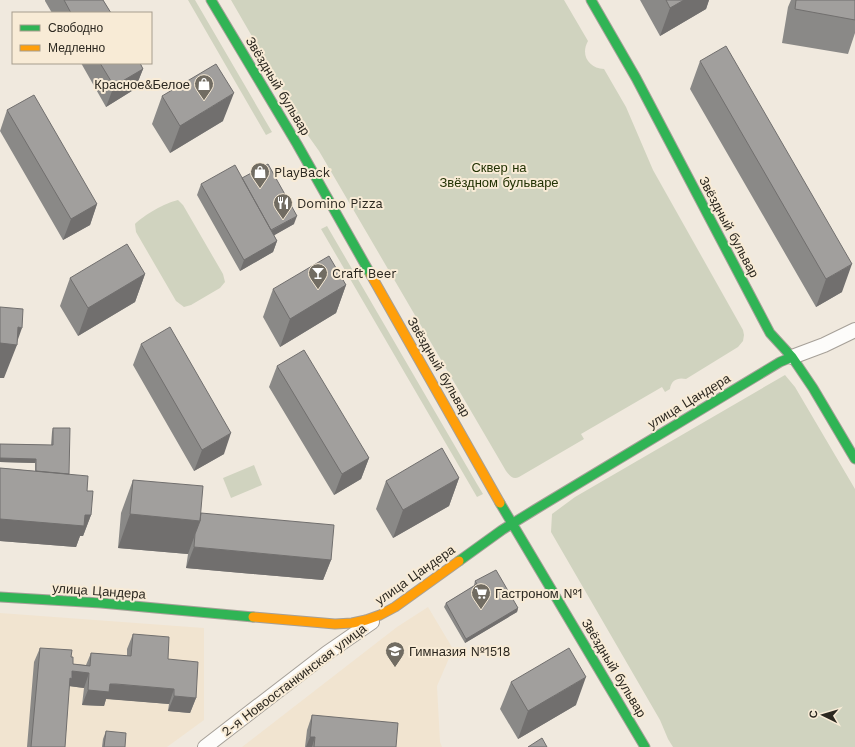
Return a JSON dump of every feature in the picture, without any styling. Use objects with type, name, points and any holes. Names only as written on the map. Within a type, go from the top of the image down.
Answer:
[{"type":"street","name":"Звёздный бульвар","points":[[211,0],[297,144],[513,523],[645,747]]},
{"type":"street","name":"Звёздный бульвар","points":[[591,0],[636,78],[770,333],[792,357],[813,388],[855,459]]},
{"type":"street","points":[[792,357],[824,345],[855,330]]},
{"type":"street","name":"улица Цандера","points":[[0,597],[101,603],[335,624],[352,624],[368,621],[384,614],[513,523],[780,362],[792,357]]},
{"type":"street","name":"2-я Новоостанкинская улица","points":[[205,747],[327,653],[384,614]]},
{"type":"shaded area","name":"Гимназия №1518","points":[[428,607],[453,649],[437,686],[440,742],[442,747],[242,747],[397,627]]},
{"type":"shaded area","points":[[0,613],[204,628],[204,720],[167,747],[0,747]]},
{"type":"green space","points":[[188,0],[195,0],[272,132],[266,135]]},
{"type":"green space","name":"Сквер на Звёздном бульваре","points":[[231,0],[564,0],[588,41],[585,51],[587,60],[594,66],[604,69],[626,107],[653,170],[743,330],[743,341],[738,347],[686,379],[680,378],[673,381],[670,389],[665,392],[662,387],[581,434],[584,439],[519,477],[512,477],[506,471],[319,151],[292,113],[283,90]]},
{"type":"green space","points":[[178,200],[183,205],[223,274],[225,282],[220,288],[191,305],[184,307],[176,301],[136,232],[135,224],[155,210]]},
{"type":"green space","points":[[327,226],[483,494],[477,497],[321,229]]},
{"type":"green space","points":[[785,375],[795,387],[855,489],[855,747],[673,747],[660,720],[551,532],[552,514],[575,497]]},
{"type":"green space","points":[[254,465],[262,485],[231,498],[223,478]]},
{"type":"building","points":[[64,0],[103,0],[110,12],[70,12]]},
{"type":"building","points":[[666,0],[684,0],[670,8]]},
{"type":"building","points":[[796,0],[855,0],[855,20],[795,9]]},
{"type":"building","points":[[726,46],[852,264],[826,279],[700,61]]},
{"type":"building","points":[[101,64],[140,64],[143,69],[114,86]]},
{"type":"building","points":[[216,64],[234,93],[180,126],[162,96]]},
{"type":"building","points":[[34,95],[97,204],[71,219],[7,110]]},
{"type":"building","points":[[268,164],[297,216],[271,230],[242,178]]},
{"type":"building","points":[[235,165],[277,241],[244,260],[201,184]]},
{"type":"building","points":[[127,244],[145,274],[88,308],[70,278]]},
{"type":"building","points":[[329,256],[346,285],[290,319],[273,289]]},
{"type":"building","points":[[0,307],[23,309],[22,328],[18,327],[17,345],[0,343]]},
{"type":"building","points":[[170,327],[231,433],[202,450],[141,344]]},
{"type":"building","points":[[304,350],[369,458],[342,474],[277,366]]},
{"type":"building","points":[[53,428],[70,428],[69,474],[36,471],[36,459],[0,458],[0,444],[53,445]]},
{"type":"building","points":[[442,448],[459,478],[403,510],[386,481]]},
{"type":"building","points":[[0,468],[88,476],[87,491],[93,491],[91,515],[85,515],[84,526],[0,519]]},
{"type":"building","points":[[133,480],[203,486],[200,521],[130,514]]},
{"type":"building","points":[[201,513],[334,525],[331,560],[194,547],[195,534],[200,521]]},
{"type":"building","name":"Гастроном №1","points":[[496,570],[518,608],[466,639],[446,603],[477,584],[475,581]]},
{"type":"building","points":[[133,634],[169,637],[168,659],[198,662],[196,698],[174,696],[174,689],[116,684],[110,684],[109,692],[88,690],[89,673],[72,671],[72,679],[70,678],[65,747],[31,747],[40,648],[72,650],[71,657],[73,657],[73,664],[90,666],[91,653],[131,656]]},
{"type":"building","points":[[569,648],[586,677],[528,711],[511,682]]},
{"type":"building","points":[[312,715],[398,723],[396,747],[314,747],[315,737],[310,737]]},
{"type":"building","points":[[106,731],[126,733],[125,747],[104,747]]},
{"type":"building","points":[[542,738],[547,747],[528,747]]},
{"type":"traffic: fast","points":[[211,0],[297,144],[371,275]]},
{"type":"traffic: fast","points":[[591,0],[636,78],[770,333],[792,357],[813,388],[855,459]]},
{"type":"traffic: fast","points":[[459,561],[502,530],[536,509],[780,362],[792,357]]},
{"type":"traffic: fast","points":[[500,503],[645,747]]},
{"type":"traffic: fast","points":[[0,597],[101,603],[253,617]]},
{"type":"traffic: slow","points":[[371,275],[500,503]]},
{"type":"traffic: slow","points":[[253,617],[335,624],[366,620],[395,607],[459,561]]},
{"type":"place","name":"Красное&Белое","points":[[204,101]]},
{"type":"place","name":"PlayBack","points":[[260,189]]},
{"type":"place","name":"Domino Pizza","points":[[283,220]]},
{"type":"place","name":"Craft Beer","points":[[318,290]]},
{"type":"place","name":"Гастроном №1","points":[[481,610]]},
{"type":"place","name":"Гимназия №1518","points":[[395,668]]}]
